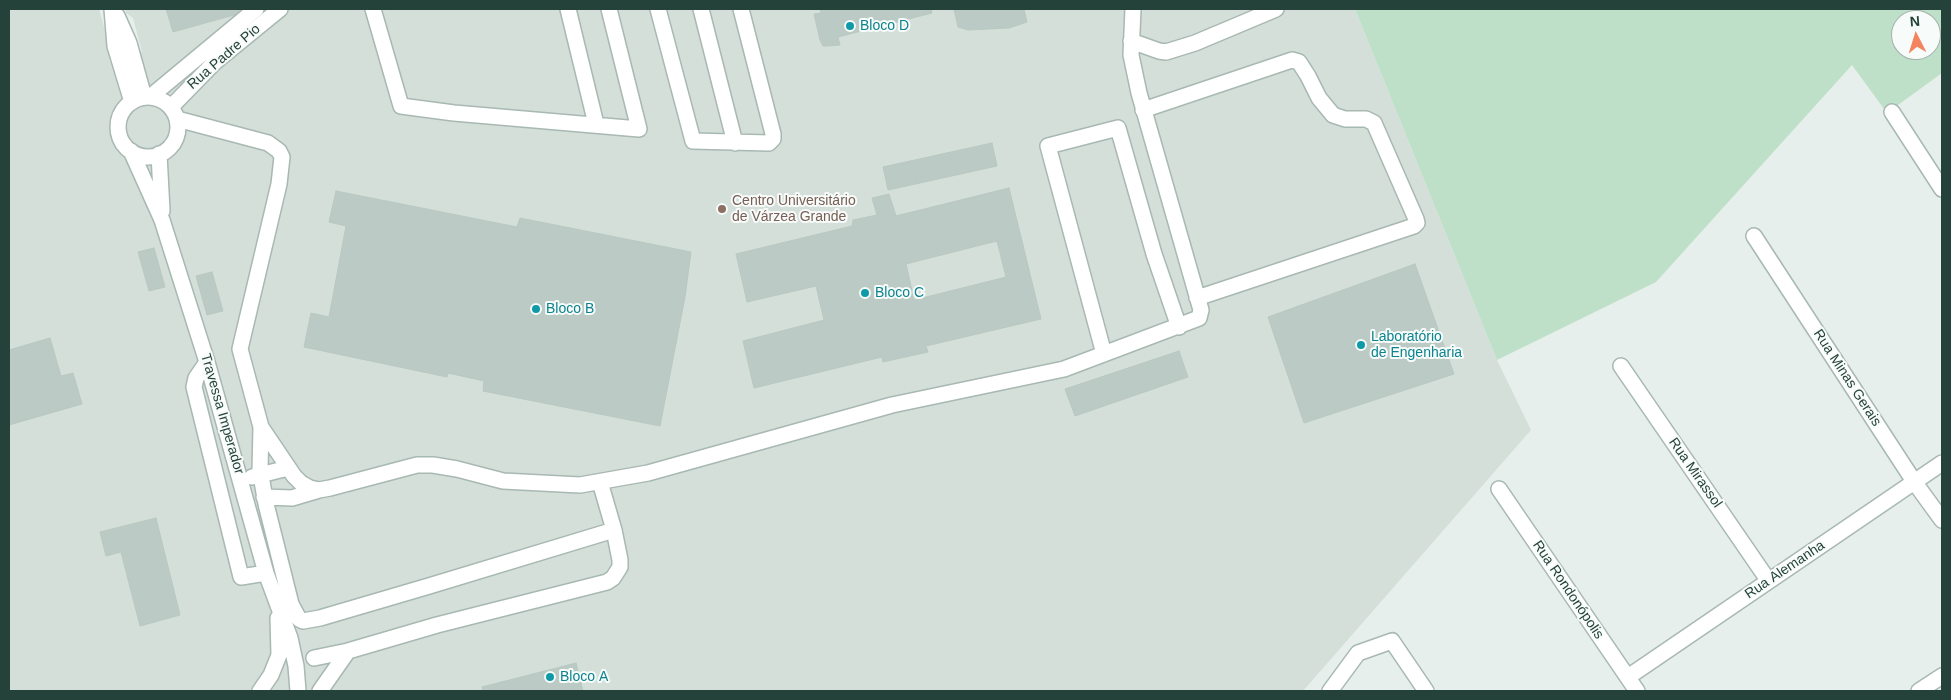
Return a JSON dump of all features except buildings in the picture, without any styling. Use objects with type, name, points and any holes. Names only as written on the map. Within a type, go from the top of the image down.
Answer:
[{"type":"street","points":[[113,9],[129,43],[142,99]]},
{"type":"street","name":"Rua Padre Pio","points":[[142,99],[256,9]]},
{"type":"street","name":"Rua Padre Pio","points":[[174,113],[184,92],[215,62],[280,9]]},
{"type":"street","points":[[373,9],[401,106],[454,113],[640,129],[609,9]]},
{"type":"street","points":[[568,9],[596,124]]},
{"type":"street","points":[[658,9],[693,141],[769,142],[773,139],[773,134],[741,9]]},
{"type":"street","points":[[701,9],[735,143]]},
{"type":"street","points":[[264,497],[292,498],[417,465],[433,465],[458,469],[503,481],[580,485],[648,473],[892,405],[1057,371],[1199,318],[1201,314],[1197,298],[1143,110],[1132,62],[1133,9]]},
{"type":"street","points":[[1131,41],[1159,51],[1176,49],[1276,9]]},
{"type":"street","points":[[1143,110],[1292,60],[1299,62],[1319,98],[1333,115],[1345,119],[1366,120],[1374,123],[1416,219],[1417,223],[1414,226],[1197,298]]},
{"type":"street","points":[[174,113],[178,129],[176,138],[170,146],[159,154],[150,156],[140,155],[131,151],[124,144],[118,126],[125,108],[142,99],[161,100],[174,113],[268,143],[279,151],[282,157],[279,184],[241,345],[241,354],[261,427],[260,476],[264,497],[291,604],[299,619],[303,621],[320,618],[614,530]]},
{"type":"street","points":[[1892,112],[1942,189]]},
{"type":"street","points":[[1104,354],[1048,146],[1118,128],[1154,254],[1179,327]]},
{"type":"street","name":"Travessa Imperador","points":[[131,151],[162,220],[207,362],[266,573],[290,638],[298,680],[298,691]]},
{"type":"street","name":"Travessa Imperador","points":[[159,154],[162,220]]},
{"type":"street","name":"Rua Minas Gerais","points":[[1754,236],[1915,483],[1942,520]]},
{"type":"street","points":[[207,362],[196,378],[194,387],[241,577],[266,573]]},
{"type":"street","name":"Rua Mirassol","points":[[1621,366],[1768,580]]},
{"type":"street","points":[[261,427],[288,468],[301,483],[319,490]]},
{"type":"street","name":"Rua Alemanha","points":[[1628,677],[1942,463]]},
{"type":"street","points":[[240,479],[260,476],[288,468]]},
{"type":"street","points":[[314,658],[607,582],[618,573],[620,567],[614,530],[600,482]]},
{"type":"street","name":"Rua Rondonópolis","points":[[1499,489],[1637,691]]},
{"type":"street","name":"Travessa Imperador","points":[[260,691],[271,675],[278,655],[278,609]]},
{"type":"street","points":[[1330,691],[1358,653],[1392,641],[1426,691]]},
{"type":"street","points":[[320,691],[348,650]]},
{"type":"street","points":[[1919,691],[1942,676]]},
{"type":"shaded area","name":"Centro Universitário de Várzea Grande","points":[[9,9],[99,9],[113,59],[142,52],[133,18],[126,13],[125,9],[1355,9],[1497,360],[1531,430],[1303,691],[9,691]]},
{"type":"green space","points":[[1355,9],[1942,9],[1942,73],[1887,113],[1852,65],[1656,282],[1497,360]]},
{"type":"place","name":"Bloco D","points":[[850,26]]},
{"type":"place","name":"Centro Universitário de Várzea Grande","points":[[722,209]]},
{"type":"place","name":"Bloco C","points":[[865,293]]},
{"type":"place","name":"Bloco B","points":[[536,309]]},
{"type":"place","name":"Laboratório de Engenharia","points":[[1361,345]]},
{"type":"place","name":"Bloco A","points":[[550,677]]}]
